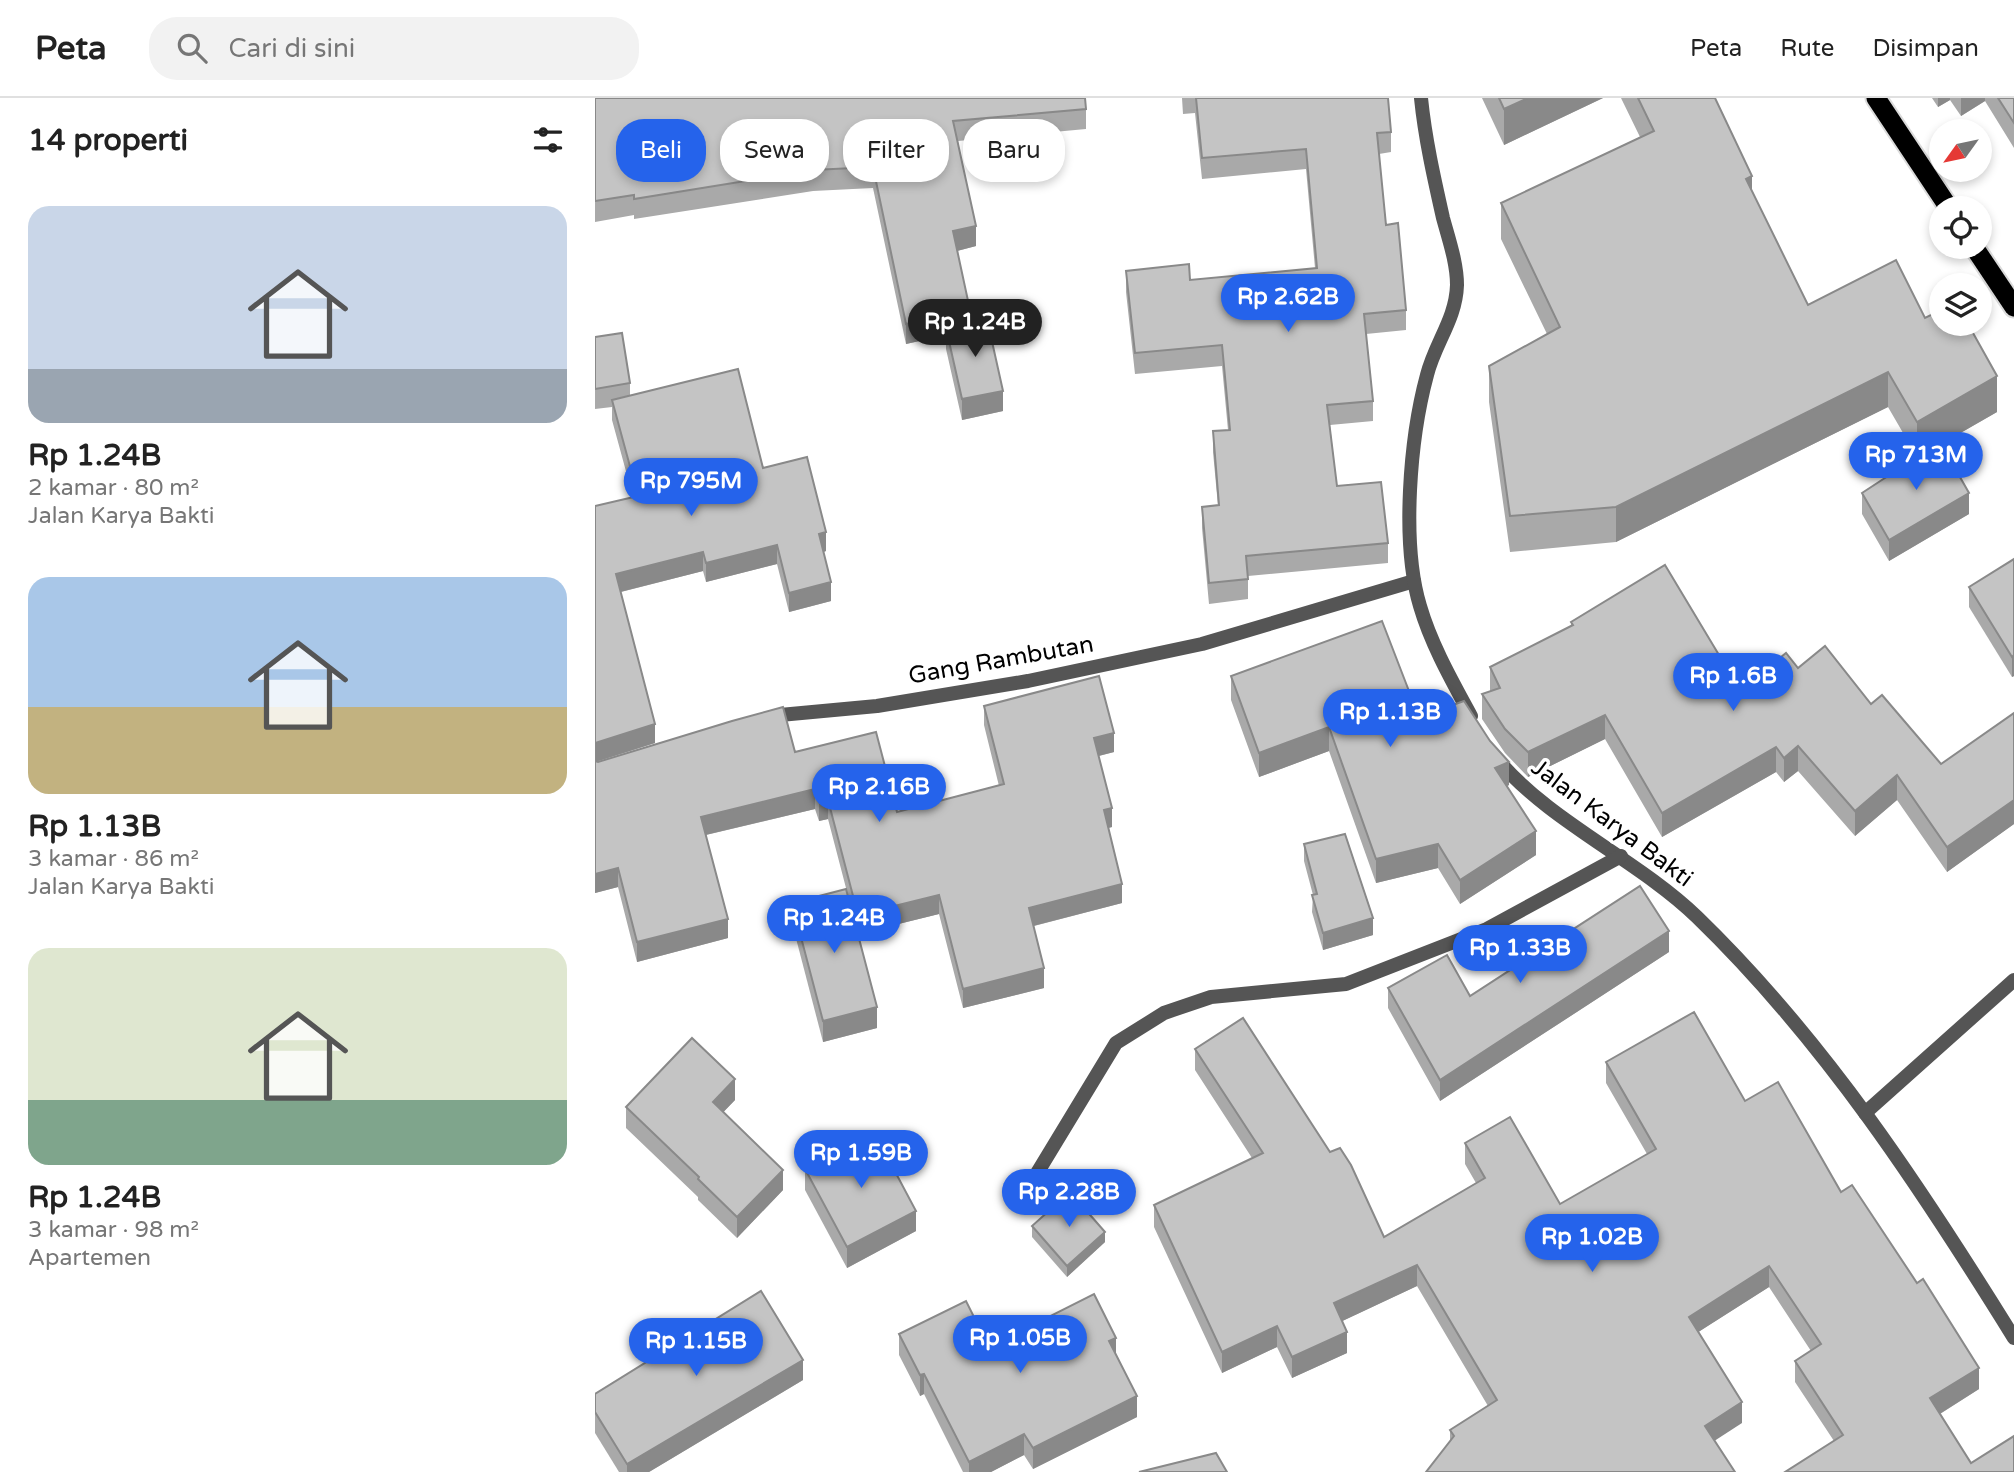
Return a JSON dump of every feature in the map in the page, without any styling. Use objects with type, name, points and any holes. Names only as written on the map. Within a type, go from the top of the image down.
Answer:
[{"type":"highway","points":[[1876,98],[1941,196]]},
{"type":"highway","points":[[1982,259],[2014,307]]},
{"type":"street","points":[[1421,98],[1457,282],[1450,321],[1427,372],[1419,413],[1409,484],[1414,581],[1420,607],[1439,655],[1476,727]]},
{"type":"street","name":"Gang Rambutan","points":[[757,722],[780,715],[877,705],[1028,681],[1202,644],[1414,581]]},
{"type":"street","name":"Jalan Karya Bakti","points":[[1490,751],[1509,773],[1545,804],[1621,856],[1694,914],[1752,972],[1824,1057],[1896,1156],[2014,1338]]},
{"type":"street","points":[[1025,1193],[1116,1043],[1164,1013],[1211,997],[1346,984],[1487,929],[1621,856]]},
{"type":"street","points":[[1865,1113],[2014,980]]},
{"type":"building","points":[[595,98],[1085,98],[1086,109],[953,121],[963,167],[963,182],[966,182],[976,226],[953,231],[970,310],[906,324],[876,182],[949,182],[949,119],[843,119],[843,168],[829,169],[829,119],[720,119],[720,182],[739,182],[634,199],[634,195],[595,201]]},
{"type":"building","points":[[1196,98],[1388,98],[1391,132],[1377,133],[1386,225],[1398,223],[1406,310],[1364,314],[1373,401],[1327,405],[1337,486],[1381,482],[1388,543],[1246,556],[1248,579],[1209,583],[1202,507],[1219,505],[1213,431],[1230,430],[1222,345],[1135,353],[1126,271],[1189,264],[1190,280],[1317,268],[1306,149],[1202,158]]},
{"type":"building","points":[[1499,98],[1528,98],[1504,109]]},
{"type":"building","points":[[1638,98],[1715,98],[1752,176],[1746,179],[1808,305],[1896,260],[1925,318],[1929,316],[1929,336],[1975,336],[1997,376],[1917,422],[1888,372],[1616,507],[1510,516],[1489,366],[1560,327],[1501,203],[1654,131]]},
{"type":"building","points":[[1998,98],[2014,98],[2014,123]]},
{"type":"building","points":[[987,319],[1003,391],[962,399],[946,328]]},
{"type":"building","points":[[622,333],[630,383],[595,389],[595,337]]},
{"type":"building","points":[[738,369],[763,468],[807,457],[826,532],[819,534],[831,582],[789,593],[777,545],[706,563],[703,552],[616,574],[655,724],[595,743],[595,506],[638,496],[612,400]]},
{"type":"building","points":[[1940,442],[1969,493],[1889,540],[1862,493]]},
{"type":"building","points":[[2014,559],[2014,655],[2012,657],[1969,587]]},
{"type":"building","points":[[1665,565],[1740,690],[1786,653],[1798,668],[1825,646],[1871,704],[1882,695],[1941,764],[2014,713],[2014,800],[1947,847],[1897,775],[1855,811],[1798,746],[1784,758],[1776,747],[1662,813],[1605,715],[1528,752],[1505,729],[1482,694],[1500,688],[1490,667],[1573,625],[1571,622]]},
{"type":"building","points":[[1382,621],[1419,717],[1464,701],[1490,741],[1509,762],[1495,768],[1536,831],[1460,880],[1438,844],[1376,859],[1329,727],[1259,753],[1231,676]]},
{"type":"building","points":[[1099,676],[1114,733],[1094,738],[1112,808],[1104,810],[1122,884],[1029,908],[1044,968],[963,989],[939,895],[858,915],[828,800],[819,802],[815,789],[701,817],[728,919],[637,942],[618,868],[595,874],[595,761],[783,707],[795,752],[876,732],[897,812],[1004,784],[984,706]]},
{"type":"building","points":[[1345,834],[1373,918],[1323,933],[1312,895],[1317,894],[1304,844]]},
{"type":"building","points":[[1640,886],[1669,931],[1440,1080],[1388,988],[1447,955],[1470,996]]},
{"type":"building","points":[[846,889],[877,1007],[823,1021],[792,903]]},
{"type":"building","points":[[1694,1012],[1745,1101],[1778,1082],[1841,1192],[1852,1185],[1917,1283],[1923,1279],[1979,1368],[1930,1398],[1971,1463],[2014,1436],[2014,1472],[1785,1472],[1843,1435],[1795,1361],[1821,1344],[1769,1266],[1689,1317],[1742,1402],[1705,1426],[1735,1472],[1426,1472],[1454,1436],[1450,1430],[1497,1400],[1417,1265],[1334,1303],[1347,1332],[1292,1357],[1277,1326],[1222,1352],[1154,1205],[1263,1153],[1195,1049],[1243,1018],[1330,1152],[1340,1148],[1351,1165],[1384,1237],[1485,1178],[1465,1143],[1510,1117],[1560,1204],[1656,1149],[1606,1062]]},
{"type":"building","points":[[692,1038],[735,1079],[713,1102],[783,1170],[737,1217],[626,1107]]},
{"type":"building","points":[[874,1132],[916,1211],[847,1247],[805,1169]]},
{"type":"building","points":[[1070,1192],[1105,1232],[1067,1266],[1032,1226]]},
{"type":"building","points":[[761,1291],[803,1360],[627,1464],[595,1412],[595,1394]]},
{"type":"building","points":[[1094,1294],[1116,1338],[1109,1341],[1137,1396],[1033,1448],[1024,1434],[969,1462],[924,1374],[920,1375],[899,1334],[966,1301],[989,1347]]},
{"type":"building","points":[[1216,1453],[1227,1472],[1139,1472]]}]
